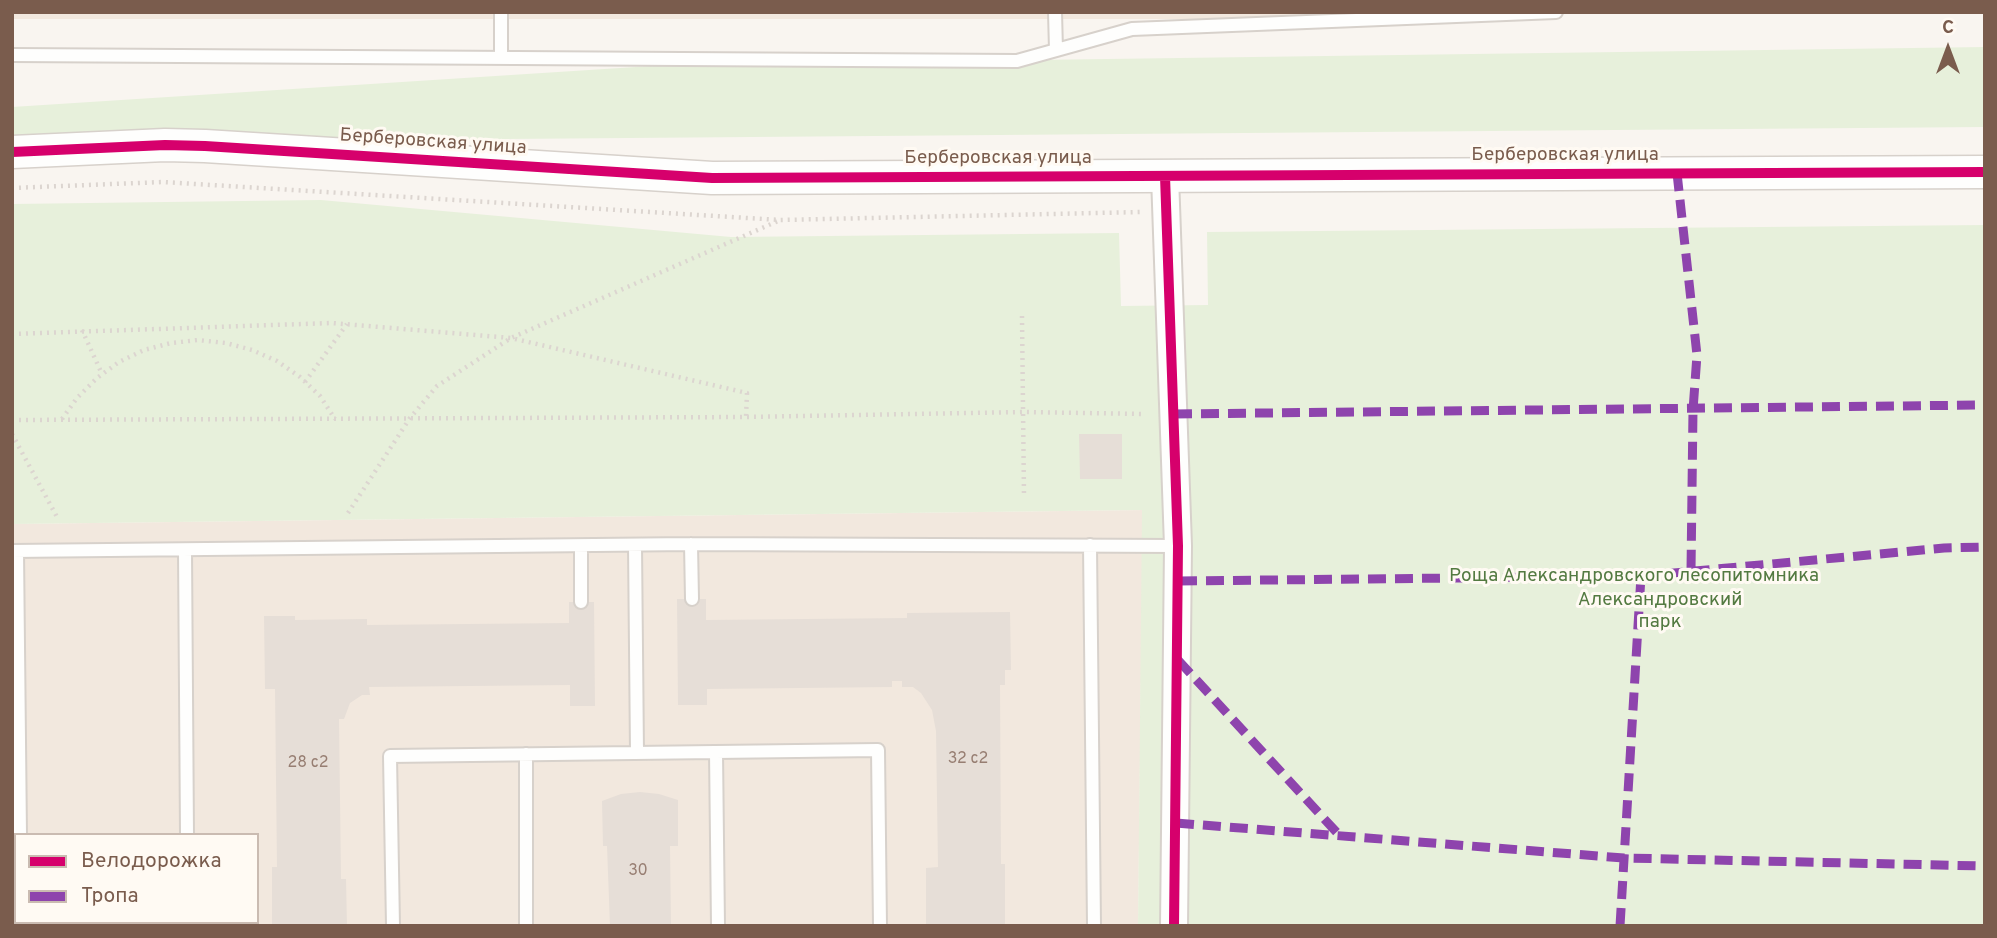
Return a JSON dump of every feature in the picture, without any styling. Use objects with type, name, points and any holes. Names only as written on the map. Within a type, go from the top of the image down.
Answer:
[{"type":"street","name":"Берберовская улица","points":[[12,152],[205,146],[712,178],[1985,172]]},
{"type":"street","points":[[1165,176],[1178,546],[1174,926]]},
{"type":"lane","points":[[501,12],[501,58]]},
{"type":"lane","points":[[1055,12],[1056,50]]},
{"type":"lane","points":[[12,55],[1017,61],[1132,29],[1556,12]]},
{"type":"lane","points":[[20,833],[15,551],[691,544],[1178,546]]},
{"type":"lane","points":[[691,544],[692,599]]},
{"type":"lane","points":[[635,545],[636,752]]},
{"type":"lane","points":[[1090,545],[1094,926]]},
{"type":"lane","points":[[581,546],[581,602]]},
{"type":"lane","points":[[184,550],[187,833]]},
{"type":"lane","points":[[393,926],[390,756],[878,750],[880,926]]},
{"type":"lane","points":[[716,752],[718,926]]},
{"type":"lane","points":[[526,754],[526,926]]},
{"type":"path","points":[[12,188],[163,182],[780,220],[1166,211]]},
{"type":"path","points":[[348,513],[410,418],[438,386],[511,338],[780,220]]},
{"type":"path","points":[[1022,316],[1024,496]]},
{"type":"path","points":[[305,382],[347,324]]},
{"type":"path","points":[[12,334],[347,324],[511,338],[747,393],[746,417]]},
{"type":"path","points":[[82,330],[102,374]]},
{"type":"path","points":[[62,420],[78,398],[102,374],[119,362],[144,350],[198,340],[226,343],[277,361],[320,396],[335,419]]},
{"type":"path","points":[[12,420],[746,417],[1023,412],[1174,414]]},
{"type":"path","points":[[12,434],[57,517]]},
{"type":"shaded area","points":[[12,12],[1305,12],[1305,19],[12,19]]},
{"type":"shaded area","points":[[1143,510],[1138,926],[12,926],[12,524]]},
{"type":"green space","points":[[1985,47],[1985,127],[12,143],[12,107],[667,65]]},
{"type":"green space","name":"Александровский парк","points":[[321,200],[731,237],[1119,233],[1121,306],[1208,305],[1207,232],[1985,225],[1985,926],[1138,926],[1142,510],[12,524],[12,204]]},
{"type":"building","points":[[1079,434],[1122,434],[1122,479],[1080,479]]},
{"type":"building","points":[[677,599],[706,599],[706,620],[907,618],[907,613],[1010,612],[1011,670],[1005,670],[1005,685],[1000,685],[1001,864],[1005,864],[1005,926],[926,926],[926,868],[938,867],[936,731],[932,710],[921,693],[913,687],[902,687],[902,681],[892,681],[892,687],[707,689],[707,705],[678,705]]},
{"type":"building","points":[[569,602],[594,602],[595,706],[570,706],[570,685],[369,687],[370,695],[362,695],[350,703],[344,719],[339,719],[341,879],[346,879],[347,926],[272,926],[272,867],[277,867],[275,689],[265,689],[264,616],[295,616],[295,620],[367,619],[367,625],[569,623]]},
{"type":"building","points":[[640,792],[678,800],[678,846],[670,846],[671,926],[610,926],[607,846],[603,846],[602,801],[621,794]]},
{"type":"marked path","points":[[1677,173],[1697,355],[1693,410],[1691,571]]},
{"type":"marked path","points":[[1174,414],[1985,405]]},
{"type":"marked path","points":[[1179,581],[1641,576],[1944,548],[1985,547]]},
{"type":"marked path","points":[[1620,926],[1641,576]]},
{"type":"marked path","points":[[1178,660],[1340,836]]},
{"type":"marked path","points":[[1176,823],[1624,858],[1985,866]]},
{"type":"cycle path","points":[[12,152],[165,145],[205,146],[712,178],[1985,172]]},
{"type":"cycle path","points":[[1165,176],[1178,546],[1174,926]]},
{"type":"park label","name":"Роща Александровского лесопитомника","points":[[1634,577]]}]
